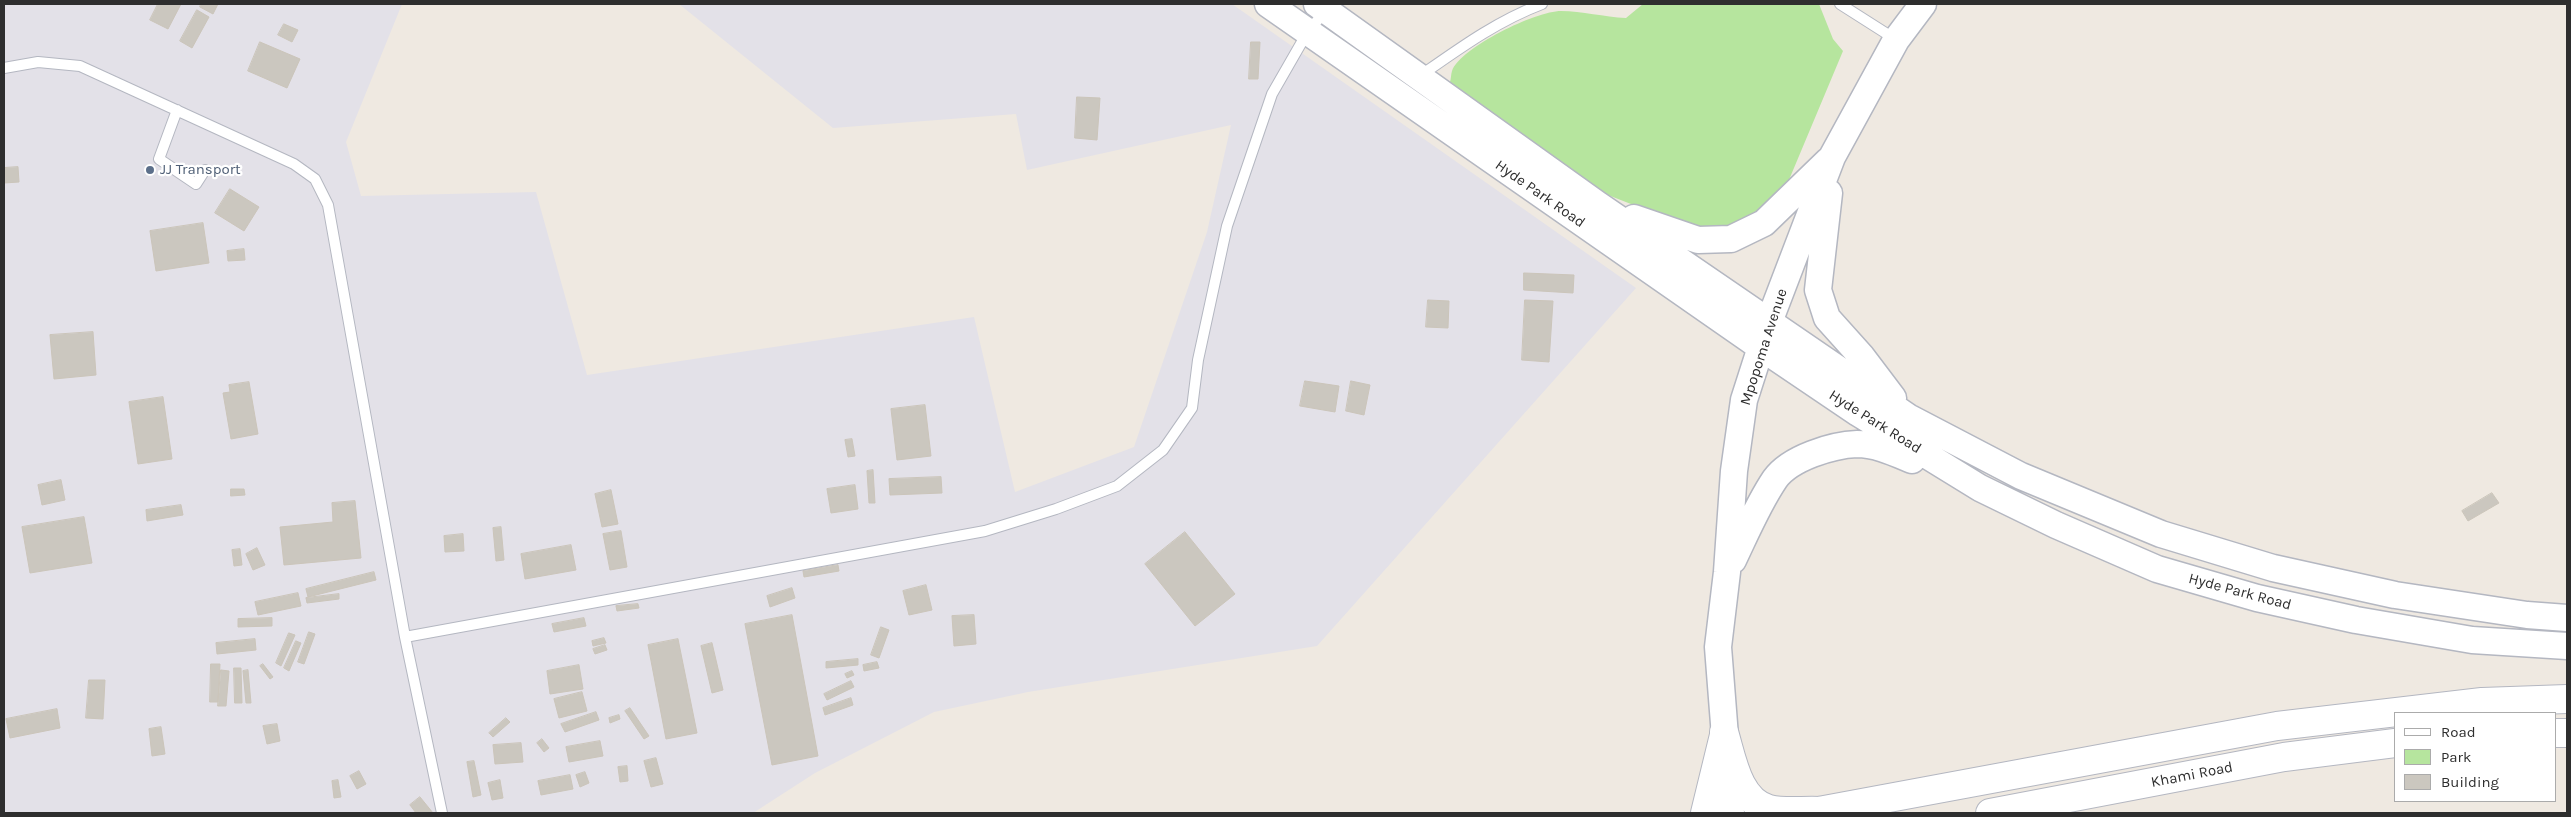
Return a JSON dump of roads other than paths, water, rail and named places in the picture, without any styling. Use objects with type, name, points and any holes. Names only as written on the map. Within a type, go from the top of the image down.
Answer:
[{"type":"main road","points":[[2396,712],[2472,703],[2567,699]]},
{"type":"main road","points":[[1724,732],[1738,777],[1751,798],[1770,810],[1814,812],[2277,726],[2394,712]]},
{"type":"main road","points":[[1705,813],[1724,732]]},
{"type":"main road","name":"Khami Road","points":[[1990,813],[2284,757],[2394,743]]},
{"type":"street","name":"Hyde Park Road","points":[[1268,4],[1307,33],[1762,348],[1858,413],[1980,488],[2056,525],[2157,569],[2257,598],[2356,620],[2472,640],[2567,646]]},
{"type":"street","name":"Mpopoma Avenue","points":[[1731,813],[1718,647],[1727,572],[1734,471],[1744,400],[1769,322],[1832,157],[1896,40],[1923,4]]},
{"type":"street","name":"Hyde Park Road","points":[[1321,7],[1420,76],[1596,204],[1908,417],[2021,476],[2161,534],[2273,568],[2396,595],[2567,618]]},
{"type":"street","points":[[1596,204],[1698,240],[1731,239],[1764,223],[1832,157]]},
{"type":"street","points":[[1832,157],[1818,290],[1827,318],[1862,357],[1908,417]]},
{"type":"street","points":[[1727,572],[1776,478],[1792,461],[1832,449],[1858,444],[1884,448],[1980,488]]},
{"type":"lane","points":[[1420,76],[1483,32],[1512,15],[1542,4]]},
{"type":"lane","points":[[1840,4],[1896,40]]},
{"type":"lane","points":[[405,637],[985,531],[1056,510],[1117,486],[1163,450],[1192,408],[1198,360],[1227,226],[1272,94],[1321,7]]},
{"type":"lane","points":[[4,68],[38,62],[80,66],[294,164],[315,180],[328,205],[405,637],[442,813]]},
{"type":"lane","points":[[177,110],[159,159],[196,184],[204,170]]},
{"type":"place","name":"JJ Transport","points":[[150,170]]}]
